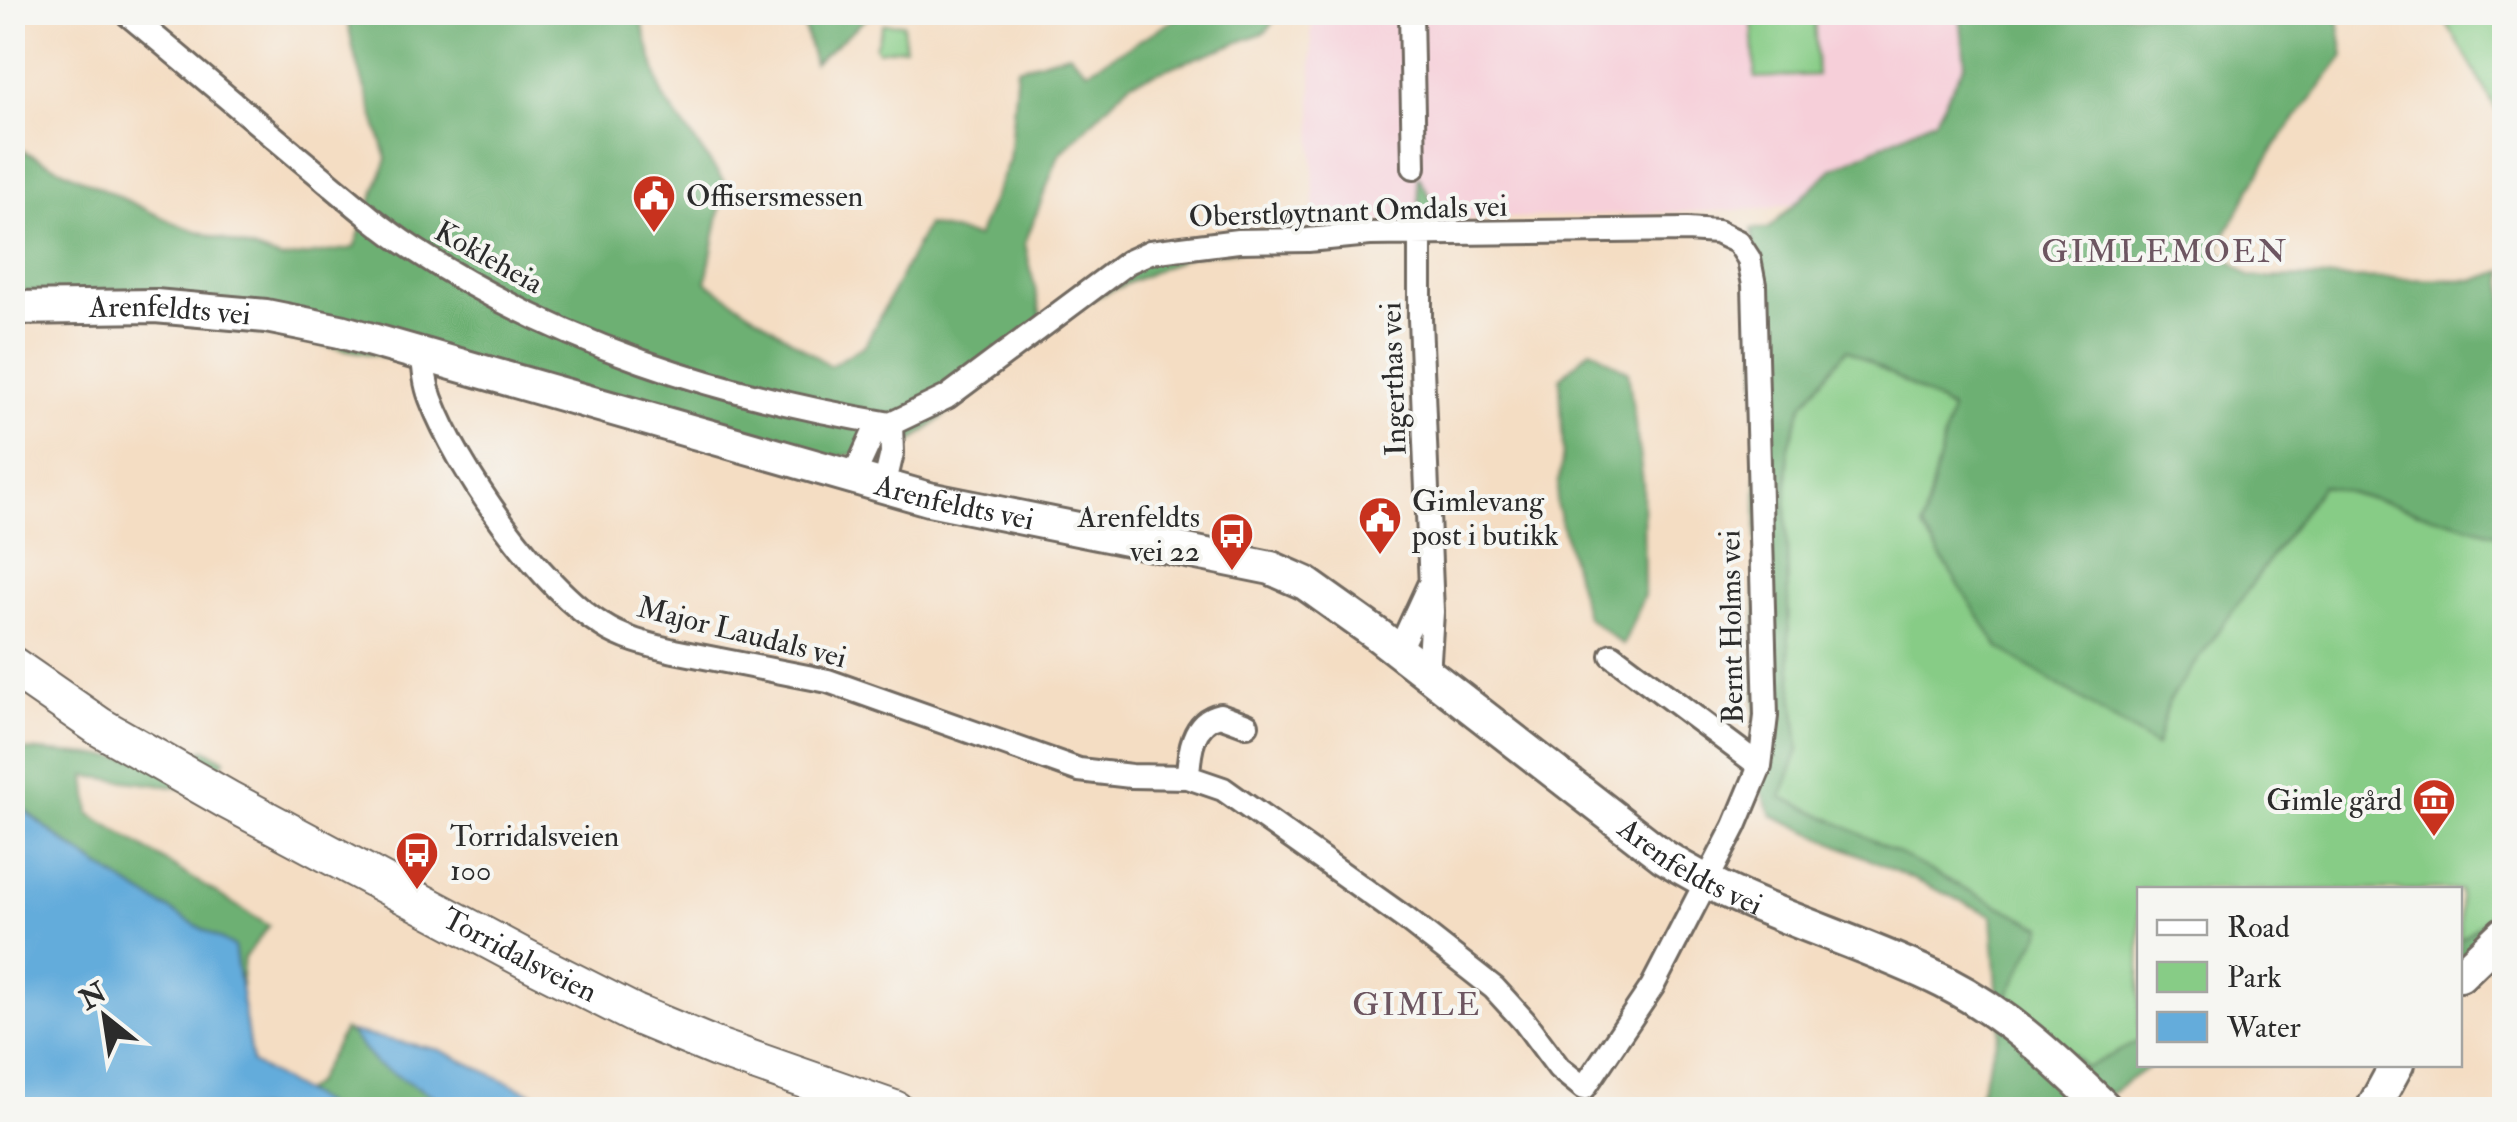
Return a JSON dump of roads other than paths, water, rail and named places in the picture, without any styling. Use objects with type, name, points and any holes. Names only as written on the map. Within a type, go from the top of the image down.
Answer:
[{"type":"main road","name":"Torridalsveien","points":[[12,666],[74,710],[213,791],[540,966],[716,1048],[894,1110]]},
{"type":"street","name":"Kokleheia","points":[[126,12],[366,214],[467,282],[570,335],[642,363],[757,398],[891,424]]},
{"type":"street","points":[[1411,12],[1414,167]]},
{"type":"street","name":"Oberstløytnant Omdals vei","points":[[891,424],[947,397],[1128,262],[1150,252],[1238,241],[1420,233],[1686,230],[1717,232],[1738,242]]},
{"type":"street","name":"Ingerthas vei","points":[[1420,233],[1432,636],[1428,675]]},
{"type":"street","name":"Bernt Holms vei","points":[[1584,1088],[1652,987],[1735,826],[1760,766],[1766,716],[1766,652],[1754,285],[1750,259],[1738,242]]},
{"type":"street","name":"Arenfeldts vei","points":[[12,308],[155,306],[266,316],[423,354],[930,498],[1234,559],[1288,574],[1330,599],[1594,806],[1705,884],[1910,966],[1986,1006],[2066,1069],[2107,1110]]},
{"type":"street","name":"Major Laudals vei","points":[[423,354],[431,400],[472,475],[546,576],[571,603],[603,626],[674,652],[828,681],[1079,770],[1188,778],[1222,788],[1406,919],[1494,988],[1559,1068],[1584,1088]]},
{"type":"street","points":[[869,482],[892,453],[891,424]]},
{"type":"street","name":"Ingerthas vei","points":[[1398,652],[1429,584]]},
{"type":"street","points":[[1612,655],[1760,766]]},
{"type":"street","points":[[1188,778],[1193,740],[1202,724],[1220,716],[1247,725]]},
{"type":"street","points":[[2462,973],[2504,933]]},
{"type":"street","points":[[2372,1110],[2395,1067]]},
{"type":"water","points":[[12,799],[91,861],[234,947],[252,1063],[332,1109],[13,1109]]},
{"type":"water","points":[[350,1032],[440,1050],[565,1109],[457,1109],[376,1064]]},
{"type":"place","name":"Offisersmessen","points":[[654,234]]},
{"type":"place","name":"Gimlevang post i butikk","points":[[1380,556]]},
{"type":"place","name":"Arenfeldts vei 22","points":[[1232,572]]},
{"type":"place","name":"Gimle gård","points":[[2434,838]]},
{"type":"place","name":"Torridalsveien 100","points":[[417,891]]},
{"type":"district","name":"GIMLEMOEN","points":[[2165,251]]},
{"type":"district","name":"GIMLE","points":[[1417,1004]]}]
